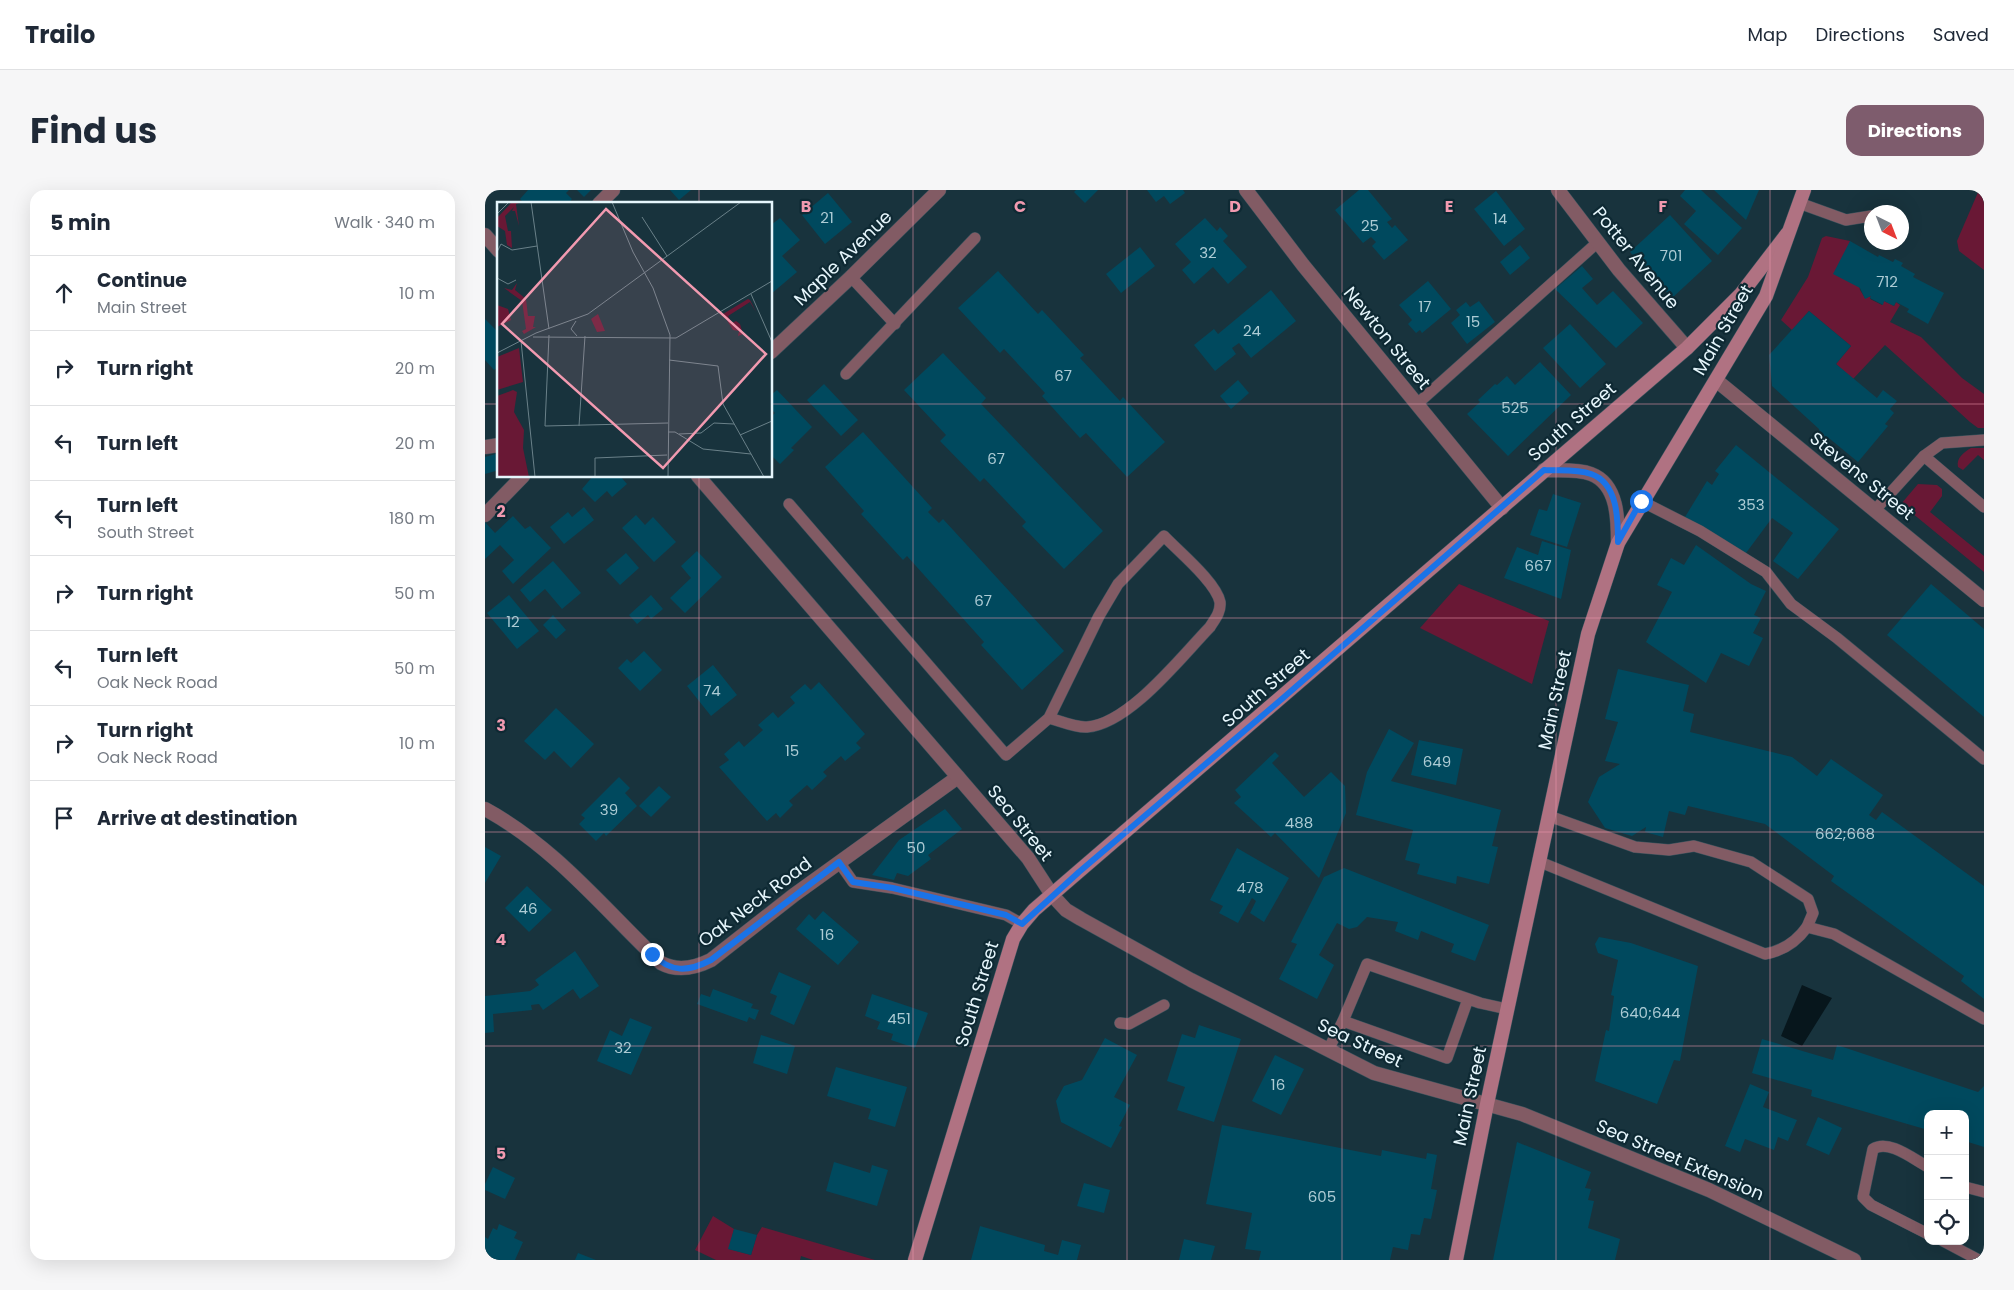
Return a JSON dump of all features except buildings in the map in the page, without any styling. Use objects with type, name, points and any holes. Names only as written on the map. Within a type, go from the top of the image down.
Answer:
[{"type":"main road","name":"Main Street","points":[[1456,1260],[1507,1009],[1588,634],[1618,542],[1641,501],[1717,381],[1766,296],[1801,196]]},
{"type":"main road","name":"South Street","points":[[915,1260],[1013,940],[1022,924],[1052,895],[1687,348],[1741,294],[1787,234]]},
{"type":"street","points":[[601,202],[613,190]]},
{"type":"street","name":"Maple Avenue","points":[[773,350],[851,277],[939,190]]},
{"type":"street","name":"Newton Street","points":[[1246,190],[1303,265],[1503,508]]},
{"type":"street","name":"Potter Avenue","points":[[1558,190],[1598,242],[1687,348]]},
{"type":"street","points":[[485,235],[497,249]]},
{"type":"street","name":"Stevens Street","points":[[1717,381],[1984,600]]},
{"type":"street","points":[[1544,470],[1592,474],[1604,483],[1611,495],[1618,517],[1618,542]]},
{"type":"street","points":[[485,515],[521,478]]},
{"type":"street","name":"Sea Street","points":[[700,478],[1028,858],[1052,895],[1066,910],[1186,977],[1374,1073],[1487,1104]]},
{"type":"street","name":"Oak Neck Road","points":[[485,809],[539,846],[582,882],[661,963],[677,969],[699,966],[711,960],[839,862],[958,777]]},
{"type":"street","name":"Sea Street Extension","points":[[1487,1104],[1516,1112],[1709,1190],[1854,1260]]},
{"type":"lane","points":[[1801,196],[1846,220],[1864,217]]},
{"type":"lane","points":[[846,374],[975,238]]},
{"type":"lane","points":[[1417,404],[1598,242]]},
{"type":"lane","points":[[851,277],[895,324]]},
{"type":"lane","points":[[1875,510],[1924,456],[1942,443],[1984,440]]},
{"type":"lane","points":[[1924,456],[1984,507]]},
{"type":"lane","points":[[1641,501],[1700,531],[1766,572],[1791,604],[1984,759]]},
{"type":"lane","points":[[789,504],[1005,755],[1049,718],[1099,616],[1118,584],[1164,536],[1215,590],[1219,602],[1219,612],[1210,627],[1137,702],[1108,722],[1085,728],[1049,718]]},
{"type":"lane","points":[[1540,862],[1765,954],[1776,952],[1800,936],[1807,927],[1813,913],[1808,899],[1751,862],[1694,846],[1669,850],[1635,847],[1549,816]]},
{"type":"lane","points":[[839,862],[853,882],[893,888],[1006,915],[1022,924]]},
{"type":"lane","points":[[1807,927],[1834,934],[1954,1004],[1984,1019]]},
{"type":"lane","points":[[1328,1050],[1343,1021],[1367,964],[1468,999],[1507,1009]]},
{"type":"lane","points":[[1343,1021],[1447,1058],[1468,999]]},
{"type":"lane","points":[[1120,1024],[1129,1024],[1157,1011],[1164,1005]]},
{"type":"lane","points":[[1924,1165],[1889,1146],[1879,1145],[1873,1149],[1863,1197],[1871,1205],[1924,1232]]},
{"type":"lane","points":[[1969,1188],[1984,1192]]},
{"type":"lane","points":[[1951,1245],[1979,1260]]},
{"type":"shaded area","points":[[1979,190],[1984,190],[1984,270],[1959,251],[1957,241]]},
{"type":"shaded area","points":[[1826,236],[1850,241],[1860,290],[1865,298],[1871,296],[1870,299],[1882,305],[1884,301],[1894,306],[1896,302],[1900,305],[1890,322],[1921,337],[1962,378],[1984,394],[1984,428],[1978,428],[1970,422],[1885,345],[1853,379],[1836,364],[1851,346],[1809,311],[1792,330],[1781,320],[1808,277],[1822,238]]},
{"type":"shaded area","points":[[1971,448],[1984,448],[1984,460],[1978,455],[1963,470],[1958,467],[1959,458]]},
{"type":"shaded area","points":[[1918,484],[1937,485],[1942,489],[1942,496],[1930,512],[1984,556],[1984,572],[1901,504]]},
{"type":"shaded area","points":[[1459,584],[1549,621],[1532,684],[1420,628]]},
{"type":"shaded area","points":[[1802,985],[1832,998],[1802,1046],[1781,1036]]},
{"type":"shaded area","points":[[713,1216],[734,1229],[729,1249],[751,1255],[757,1235],[762,1227],[875,1260],[813,1260],[801,1256],[800,1260],[716,1260],[695,1250]]},
{"type":"route","points":[[652,954],[668,967],[686,969],[699,966],[711,960],[794,894],[839,862],[853,882],[893,888],[1006,915],[1022,924],[1035,910],[1503,508],[1544,470],[1592,474],[1604,483],[1611,495],[1618,517],[1618,542],[1641,501]]}]
